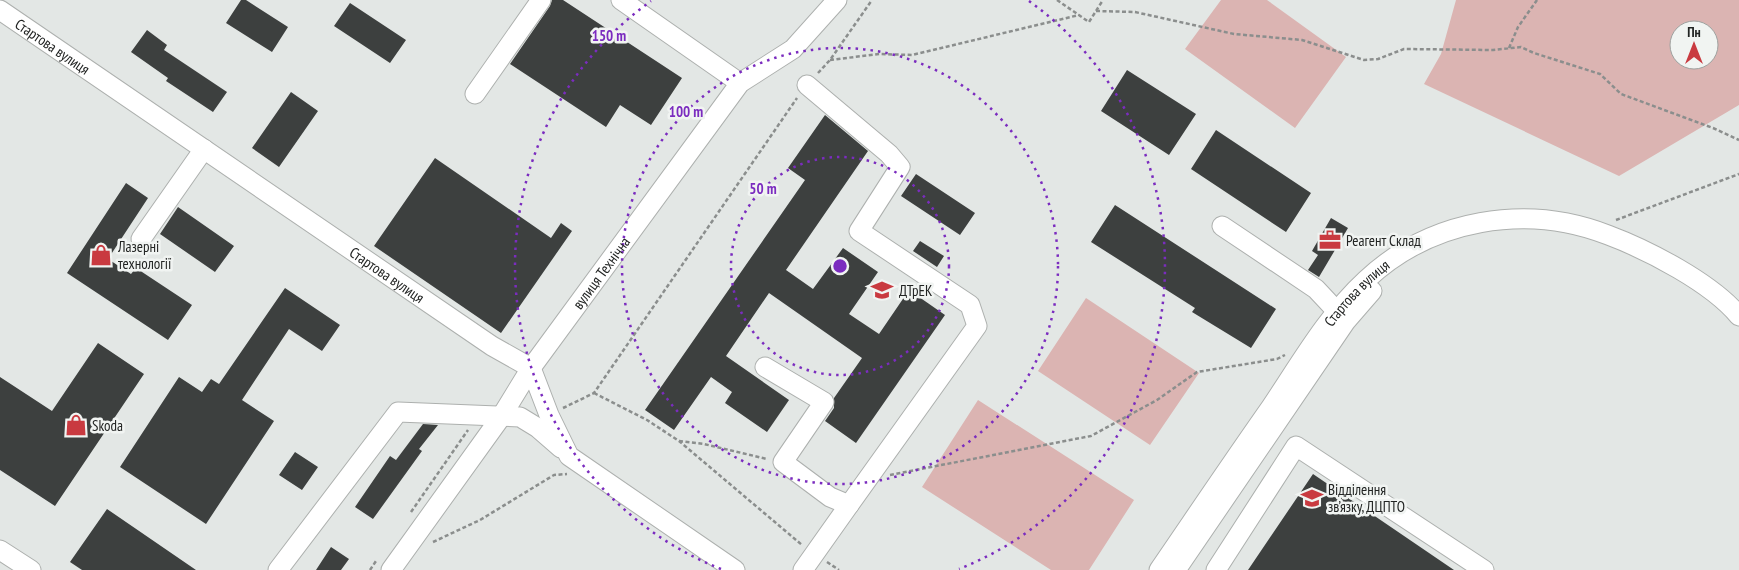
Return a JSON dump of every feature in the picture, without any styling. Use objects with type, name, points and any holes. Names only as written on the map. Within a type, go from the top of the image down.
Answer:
[{"type":"street","points":[[475,94],[541,0]]},
{"type":"street","points":[[622,0],[740,83]]},
{"type":"street","name":"вулиця Технічна","points":[[392,570],[501,417],[530,368],[740,83],[793,49],[837,0]]},
{"type":"street","name":"Стартова вулиця","points":[[0,10],[492,346],[530,368]]},
{"type":"street","points":[[807,85],[889,154],[900,167],[859,231],[970,305],[977,326],[808,563]]},
{"type":"street","points":[[141,239],[204,150]]},
{"type":"street","name":"Стартова вулиця","points":[[1159,570],[1341,316],[1381,267],[1434,237],[1478,222],[1516,217],[1557,220],[1592,229],[1627,242],[1689,276],[1739,316]]},
{"type":"street","points":[[1222,226],[1316,289],[1341,316]]},
{"type":"street","name":"Стартова вулиця","points":[[1176,570],[1341,316],[1372,291]]},
{"type":"street","points":[[765,367],[824,402],[783,462],[830,496],[848,505]]},
{"type":"street","points":[[530,368],[549,415],[569,456]]},
{"type":"street","points":[[278,570],[398,412],[520,417],[538,428],[569,456],[735,570]]},
{"type":"street","points":[[1216,570],[1296,446],[1484,570]]},
{"type":"street","points":[[0,550],[31,570]]},
{"type":"path","points":[[549,415],[594,393],[807,85],[830,60],[872,0]]},
{"type":"path","points":[[1057,0],[1088,22],[1104,0]]},
{"type":"path","points":[[1509,48],[1518,27],[1537,0]]},
{"type":"path","points":[[1096,12],[1135,12],[1234,34],[1302,40],[1364,60],[1386,57],[1404,48],[1493,50],[1520,47],[1600,74],[1621,94],[1713,128],[1739,140]]},
{"type":"path","points":[[830,60],[878,54],[912,55],[1079,15]]},
{"type":"path","points":[[1614,221],[1739,174]]},
{"type":"path","points":[[868,479],[920,471],[1055,441],[1091,436],[1156,400],[1196,372],[1277,359],[1292,351]]},
{"type":"path","points":[[594,393],[647,420],[679,441],[808,563],[840,570]]},
{"type":"path","points":[[679,441],[704,444],[783,462]]},
{"type":"path","points":[[427,544],[480,520],[554,475],[594,472]]},
{"type":"shaded area","points":[[1221,0],[1267,0],[1346,57],[1295,128],[1185,49]]},
{"type":"shaded area","points":[[1456,0],[1739,0],[1739,105],[1619,176],[1424,84],[1441,54]]},
{"type":"shaded area","points":[[1086,298],[1199,373],[1150,445],[1038,371]]},
{"type":"shaded area","points":[[978,400],[1134,500],[1089,570],[1051,570],[922,487]]},
{"type":"building","points":[[241,0],[246,0],[288,27],[272,52],[226,23]]},
{"type":"building","points":[[552,0],[563,0],[682,78],[651,125],[620,105],[606,127],[510,64],[550,6]]},
{"type":"building","points":[[350,3],[406,40],[390,63],[334,26]]},
{"type":"building","points":[[147,30],[167,45],[164,50],[227,92],[213,112],[166,81],[168,78],[131,52]]},
{"type":"building","points":[[1127,70],[1196,114],[1169,155],[1101,111]]},
{"type":"building","points":[[291,92],[318,111],[279,167],[252,148]]},
{"type":"building","points":[[825,115],[868,151],[786,270],[813,289],[843,248],[878,272],[849,314],[879,334],[909,290],[945,315],[856,443],[825,421],[834,408],[834,398],[862,358],[769,293],[726,356],[789,400],[767,432],[725,403],[732,392],[711,377],[674,430],[645,410],[805,180],[788,168]]},
{"type":"building","points":[[1216,130],[1311,193],[1286,232],[1191,169]]},
{"type":"building","points":[[435,158],[551,238],[561,223],[572,231],[501,333],[374,246]]},
{"type":"building","points":[[916,174],[975,213],[960,235],[901,196]]},
{"type":"building","points":[[126,183],[148,198],[108,259],[131,274],[136,268],[192,305],[168,340],[67,273]]},
{"type":"building","points":[[1115,205],[1276,309],[1251,348],[1192,312],[1195,308],[1091,242]]},
{"type":"building","points":[[178,207],[234,246],[215,272],[160,234]]},
{"type":"building","name":"Реагент Склад","points":[[1331,218],[1348,228],[1319,277],[1308,270],[1318,255],[1312,251]]},
{"type":"building","points":[[920,241],[944,256],[937,267],[913,251]]},
{"type":"building","points":[[285,288],[340,325],[322,351],[289,329],[242,400],[274,421],[206,524],[120,467],[179,377],[202,392],[211,379],[219,384]]},
{"type":"building","name":"Skoda","points":[[98,343],[144,374],[55,506],[0,470],[0,377],[52,411]]},
{"type":"building","points":[[423,424],[438,425],[419,449],[422,451],[373,519],[355,507],[390,456],[396,460]]},
{"type":"building","points":[[295,452],[318,467],[302,490],[279,475]]},
{"type":"building","points":[[1313,474],[1454,570],[1248,570]]},
{"type":"building","points":[[107,509],[196,570],[82,570],[70,562]]},
{"type":"building","points":[[331,547],[349,559],[341,570],[316,570]]},
{"type":"place","name":"Реагент Склад","points":[[1330,240]]},
{"type":"place","name":"Лазерні технології","points":[[101,255]]},
{"type":"place","name":"ДТрЕК","points":[[882,290]]},
{"type":"place","name":"Skoda","points":[[76,425]]},
{"type":"place","name":"Відділення зв’язку, ДЦПТО","points":[[1312,498]]}]
